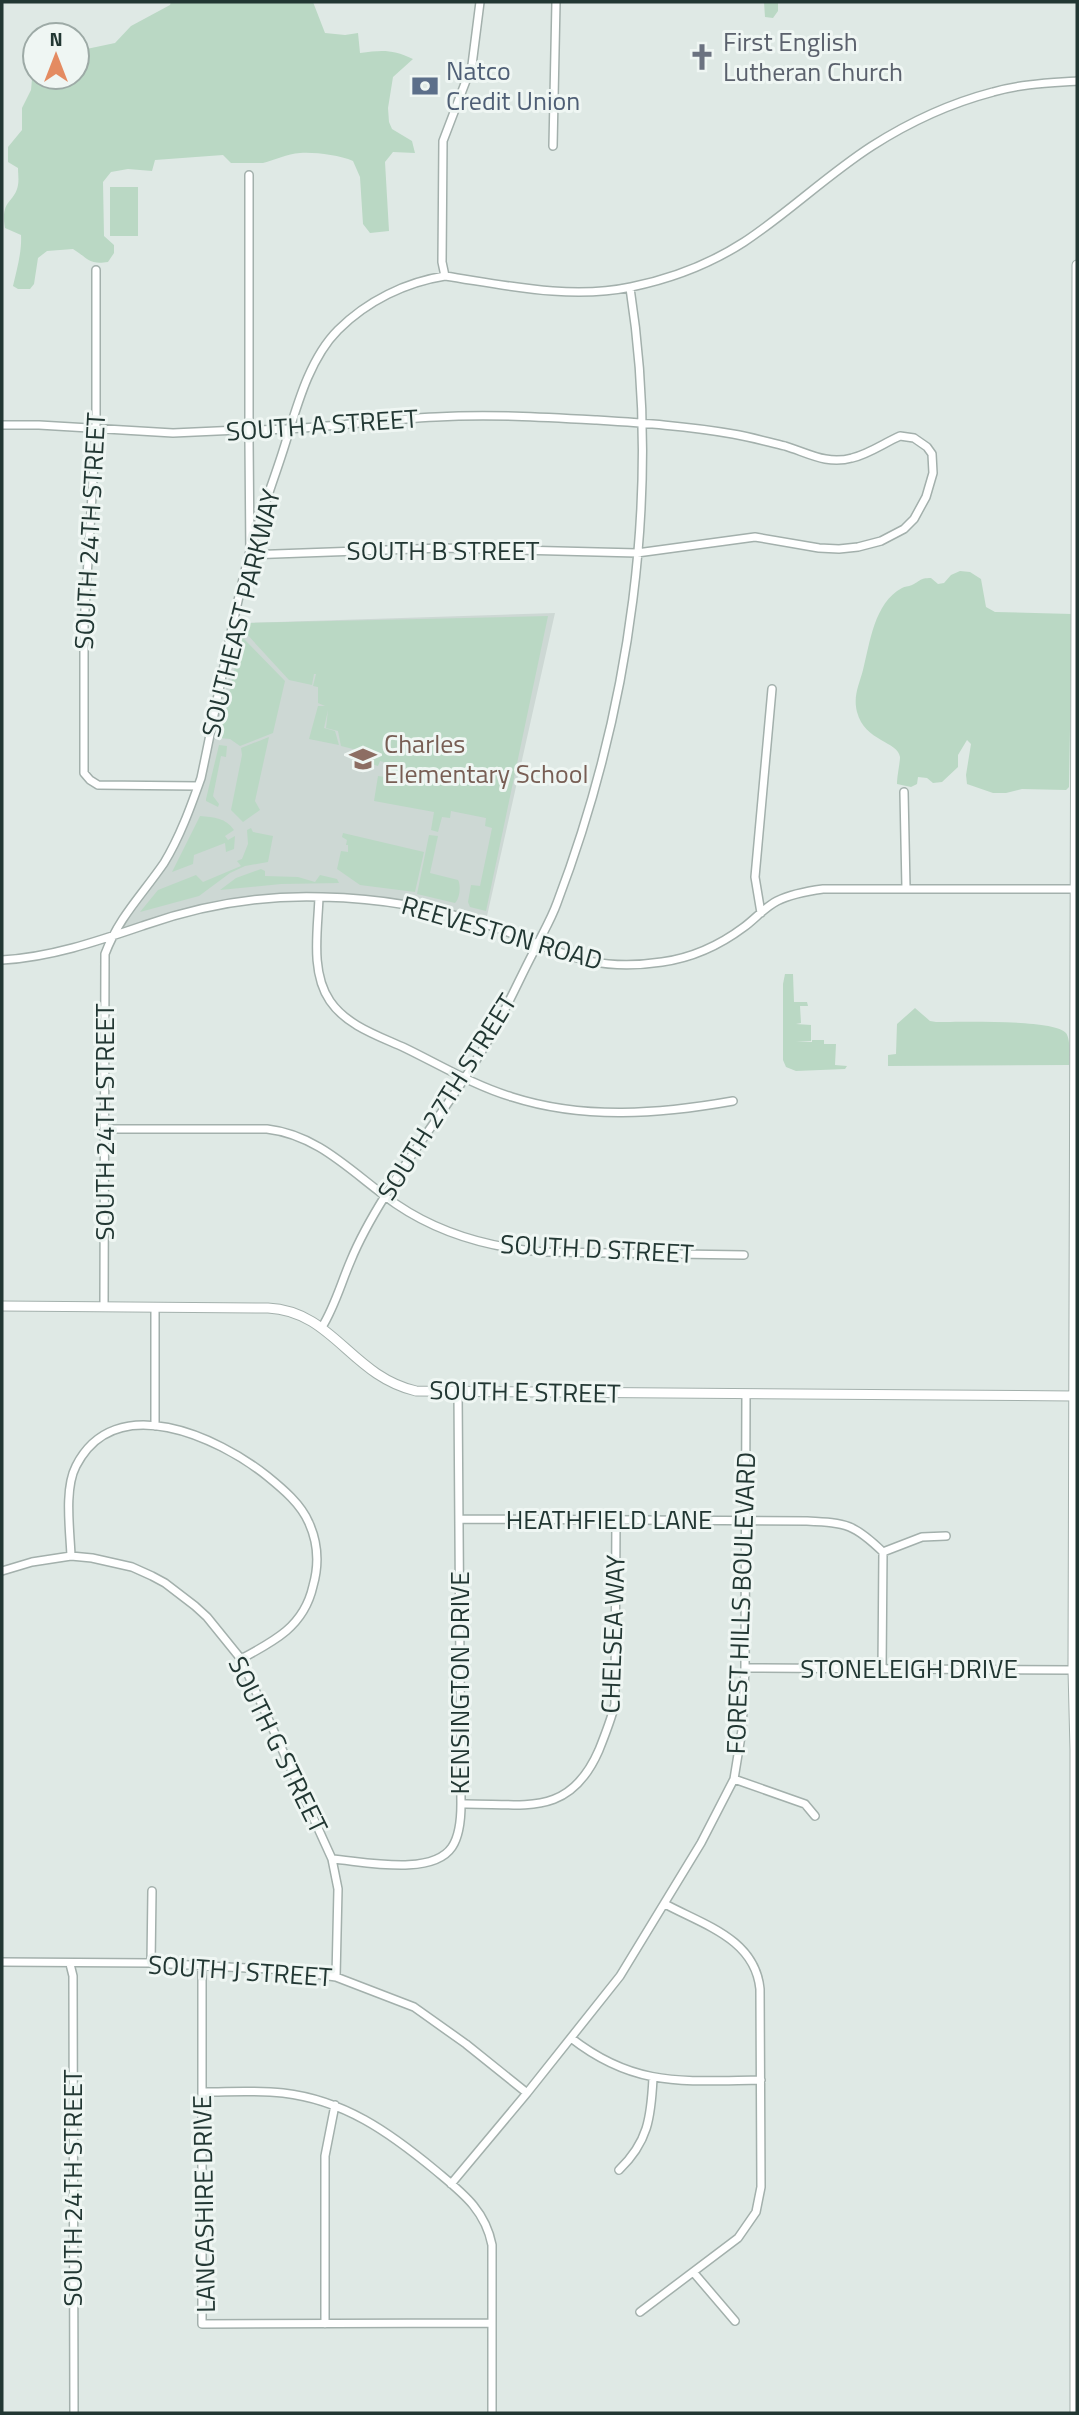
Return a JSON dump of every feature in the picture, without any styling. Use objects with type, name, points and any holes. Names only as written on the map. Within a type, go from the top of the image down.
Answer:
[{"type":"street","points":[[445,276],[442,262],[443,141],[472,65],[480,2]]},
{"type":"street","points":[[553,146],[556,2]]},
{"type":"street","name":"SOUTHEAST PARKWAY","points":[[111,938],[125,912],[164,862],[190,810],[198,786],[250,555],[309,377],[320,355],[338,330],[384,297],[406,286],[445,276],[544,290],[608,291],[673,276],[714,259],[743,243],[843,167],[906,126],[994,91],[1077,81]]},
{"type":"street","points":[[249,175],[250,555]]},
{"type":"street","points":[[1075,2413],[1077,2283],[1073,1670],[1077,1124],[1077,265]]},
{"type":"street","name":"SOUTH 24TH STREET","points":[[96,270],[96,429],[84,626],[83,765],[86,775],[98,785],[198,786]]},
{"type":"street","name":"SOUTH 27TH STREET","points":[[322,1327],[332,1311],[351,1259],[385,1196],[495,1028],[556,906],[583,830],[607,745],[628,636],[637,553],[642,423],[637,334],[630,288]]},
{"type":"street","name":"SOUTH A STREET","points":[[2,425],[173,433],[290,429],[451,416],[531,416],[642,423],[730,433],[789,447],[822,460],[834,461],[852,458],[900,436],[908,436],[927,447],[933,459],[934,466],[926,496],[914,519],[904,529],[870,545],[839,549],[755,537],[637,553]]},
{"type":"street","name":"SOUTH B STREET","points":[[250,555],[442,548],[637,553]]},
{"type":"street","points":[[761,914],[755,877],[772,689]]},
{"type":"street","points":[[904,792],[906,888]]},
{"type":"street","name":"REEVESTON ROAD","points":[[2,960],[82,947],[210,906],[241,901],[319,897],[377,899],[414,905],[496,928],[587,962],[632,965],[664,962],[702,951],[743,928],[776,901],[823,888],[1075,889]]},
{"type":"street","points":[[319,897],[318,969],[324,989],[335,1007],[349,1021],[510,1097],[539,1104],[626,1113],[666,1111],[733,1101]]},
{"type":"street","name":"SOUTH 24TH STREET","points":[[104,1307],[105,954],[111,938]]},
{"type":"street","name":"SOUTH D STREET","points":[[104,1129],[285,1131],[312,1141],[397,1205],[469,1239],[516,1250],[744,1255]]},
{"type":"street","name":"SOUTH E STREET","points":[[2,1306],[280,1308],[303,1315],[322,1327],[356,1360],[387,1381],[415,1391],[1074,1396]]},
{"type":"street","points":[[155,1308],[155,1426]]},
{"type":"street","name":"KENSINGTON DRIVE","points":[[331,1860],[403,1866],[431,1861],[451,1848],[459,1828],[458,1392]]},
{"type":"street","name":"FOREST HILLS BOULEVARD","points":[[451,2184],[620,1976],[701,1843],[734,1779],[742,1730],[745,1668],[747,1394]]},
{"type":"street","points":[[71,1556],[69,1490],[77,1463],[92,1443],[106,1433],[124,1427],[155,1426],[195,1434],[250,1463],[289,1496],[309,1524],[317,1559],[316,1575],[308,1604],[286,1631],[241,1659]]},
{"type":"street","name":"HEATHFIELD LANE","points":[[459,1519],[838,1522],[854,1527],[883,1552]]},
{"type":"street","name":"CHELSEA WAY","points":[[461,1804],[540,1803],[554,1800],[574,1789],[592,1766],[610,1724],[615,1704],[616,1520]]},
{"type":"street","points":[[882,1669],[883,1552],[922,1537],[946,1536]]},
{"type":"street","name":"SOUTH G STREET","points":[[2,1571],[32,1562],[71,1556],[132,1567],[165,1583],[207,1617],[241,1659],[331,1860],[338,1889],[336,1977]]},
{"type":"street","name":"STONELEIGH DRIVE","points":[[745,1668],[1073,1670]]},
{"type":"street","points":[[734,1779],[805,1804],[815,1815]]},
{"type":"street","points":[[151,1963],[152,1891]]},
{"type":"street","points":[[639,2312],[738,2238],[757,2209],[761,2187],[760,1989],[751,1957],[734,1941],[665,1904]]},
{"type":"street","name":"SOUTH J STREET","points":[[2,1962],[151,1963],[287,1970],[336,1977],[414,2007],[527,2093]]},
{"type":"street","name":"SOUTH 24TH STREET","points":[[70,1964],[73,1976],[74,2413]]},
{"type":"street","name":"LANCASHIRE DRIVE","points":[[202,1966],[202,2324],[491,2323]]},
{"type":"street","points":[[571,2038],[604,2061],[653,2078],[692,2081],[761,2080]]},
{"type":"street","points":[[619,2170],[636,2153],[647,2127],[653,2078]]},
{"type":"street","points":[[202,2092],[282,2093],[335,2105],[387,2131],[476,2207],[489,2229],[492,2245],[492,2413]]},
{"type":"street","points":[[325,2323],[325,2156],[335,2105]]},
{"type":"street","points":[[694,2273],[735,2321]]},
{"type":"shaded area","name":"Charles Elementary School","points":[[555,613],[485,925],[414,905],[319,897],[210,907],[111,938],[164,862],[190,810],[245,623]]},
{"type":"green space","points":[[171,2],[313,2],[325,33],[358,33],[360,53],[387,51],[413,59],[393,77],[388,108],[392,129],[412,141],[415,153],[393,152],[385,162],[389,231],[370,233],[363,224],[360,177],[353,161],[347,159],[306,153],[263,163],[231,163],[223,155],[155,160],[152,171],[128,169],[111,172],[103,182],[104,236],[114,245],[114,253],[108,262],[92,262],[73,249],[47,251],[38,258],[34,284],[30,289],[18,289],[13,286],[21,235],[5,228],[4,219],[6,206],[16,191],[18,181],[18,168],[8,162],[8,147],[22,130],[22,108],[30,91],[91,91],[91,48],[115,43],[131,26]]},
{"type":"green space","points":[[764,2],[778,2],[778,11],[773,18],[765,17]]},
{"type":"green space","points":[[110,187],[138,187],[138,236],[110,236]]},
{"type":"green space","points":[[960,571],[970,572],[981,579],[986,607],[995,612],[1072,614],[1069,787],[1066,790],[1022,789],[993,793],[967,784],[971,744],[967,740],[958,755],[958,767],[942,782],[933,783],[927,778],[918,777],[917,784],[911,787],[897,784],[900,757],[898,752],[861,722],[856,706],[857,691],[875,624],[885,603],[902,588],[922,579],[931,578],[938,584],[944,583],[951,575]]},
{"type":"green space","points":[[548,616],[486,911],[470,907],[468,902],[471,885],[480,886],[492,828],[485,826],[486,818],[451,811],[450,818],[442,817],[438,832],[431,830],[434,812],[374,801],[378,776],[385,777],[387,763],[380,761],[378,766],[358,760],[357,750],[341,746],[338,731],[326,728],[328,710],[324,728],[335,731],[339,745],[309,739],[318,706],[325,706],[318,703],[318,687],[313,686],[316,674],[312,685],[289,680],[244,631],[245,623]]},
{"type":"green space","points":[[243,638],[285,681],[273,733],[240,746],[230,739],[220,738]]},
{"type":"green space","points":[[269,737],[255,801],[260,810],[243,822],[231,810],[242,755],[241,748]]},
{"type":"green space","points":[[219,745],[227,746],[226,757],[221,756],[213,796],[219,804],[218,807],[206,799]]},
{"type":"green space","points":[[200,816],[219,819],[231,826],[234,830],[225,836],[228,840],[235,836],[234,849],[226,852],[225,843],[194,855],[193,864],[172,872]]},
{"type":"green space","points":[[251,828],[253,832],[273,836],[268,862],[245,866],[230,873],[199,896],[140,912],[158,890],[196,875],[203,882],[241,866],[237,861],[242,859],[248,844],[247,830]]},
{"type":"green space","points":[[343,833],[424,852],[415,892],[360,885],[337,869],[341,851],[348,852]]},
{"type":"green space","points":[[429,835],[438,836],[430,873],[458,880],[460,892],[455,903],[417,894]]},
{"type":"green space","points":[[261,869],[265,871],[265,876],[298,877],[315,882],[320,875],[337,879],[339,883],[281,884],[220,890],[236,878]]},
{"type":"green space","points":[[785,974],[793,974],[794,1002],[807,1002],[808,1006],[800,1006],[801,1023],[796,1024],[811,1025],[811,1041],[796,1042],[812,1042],[824,1040],[824,1044],[836,1044],[835,1065],[847,1066],[845,1069],[796,1071],[786,1067],[783,1060]]},
{"type":"green space","points":[[915,1008],[930,1021],[936,1022],[1026,1023],[1058,1029],[1068,1036],[1069,1065],[888,1066],[888,1055],[896,1054],[897,1024]]},
{"type":"place","name":"First English Lutheran Church","points":[[702,57]]},
{"type":"place","name":"Natco Credit Union","points":[[425,86]]},
{"type":"place","name":"Charles Elementary School","points":[[363,759]]}]
